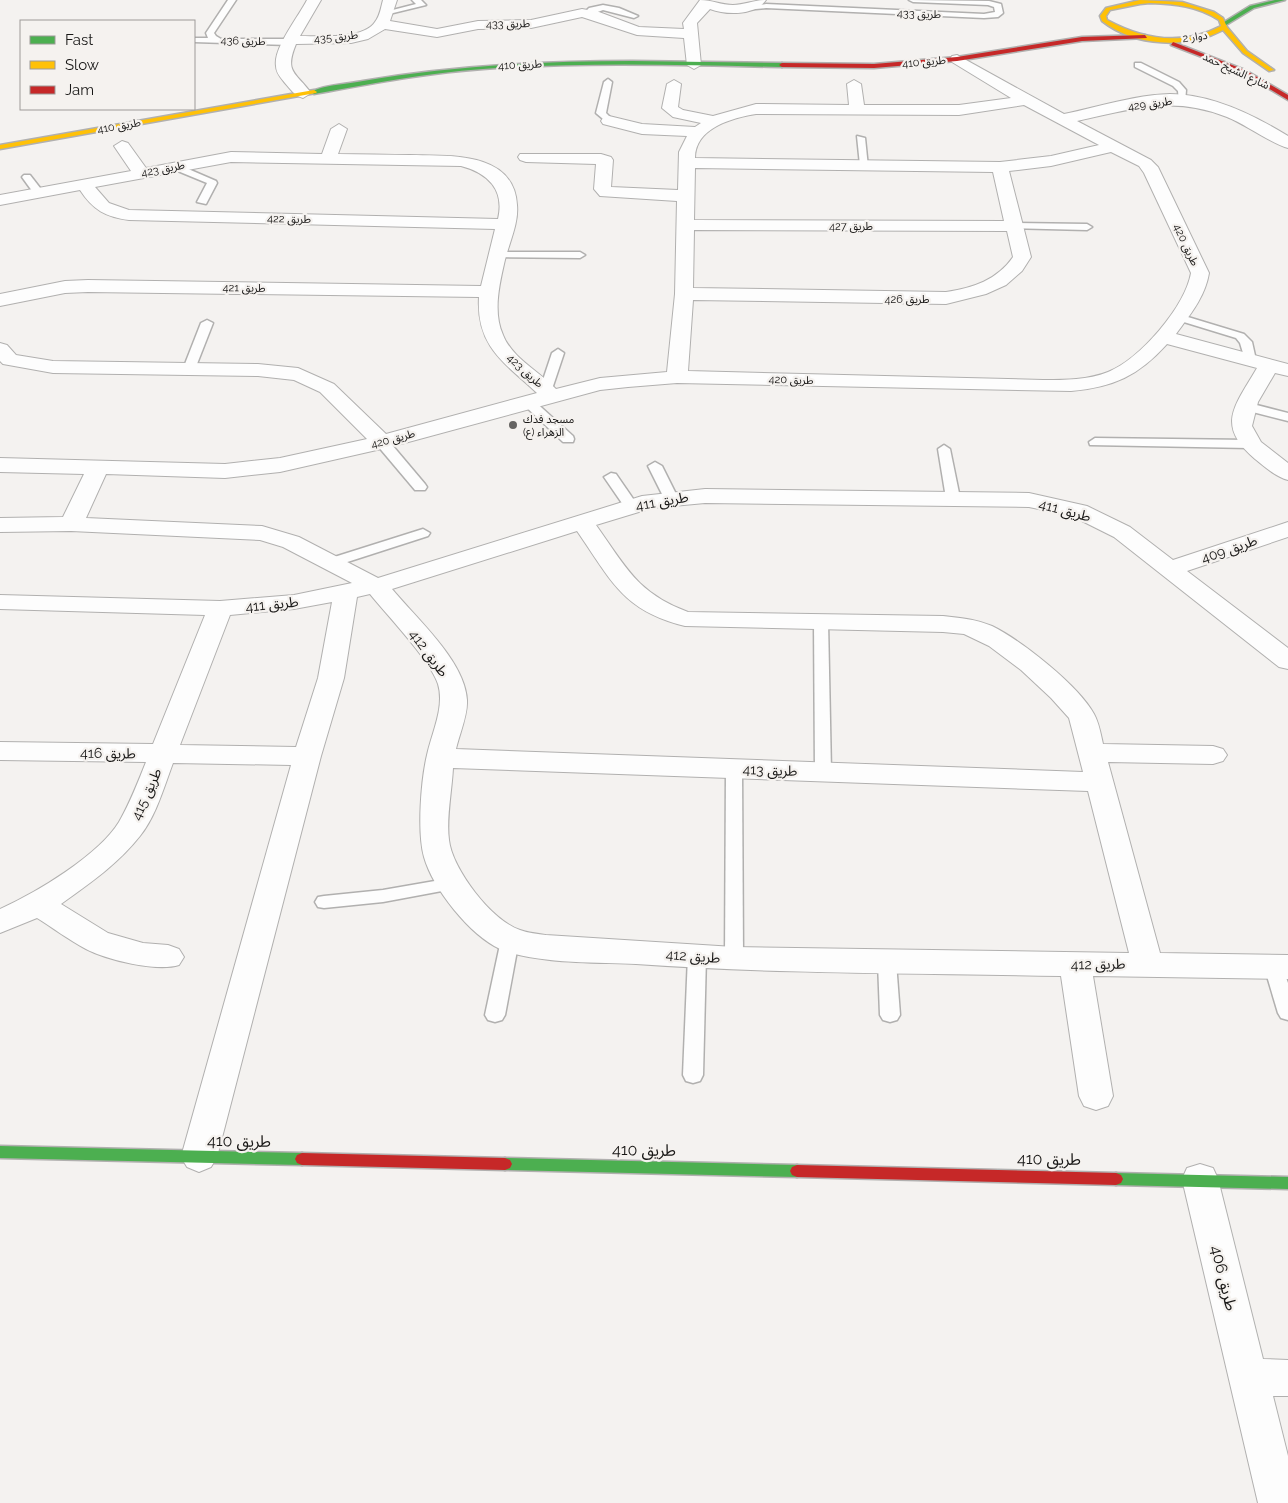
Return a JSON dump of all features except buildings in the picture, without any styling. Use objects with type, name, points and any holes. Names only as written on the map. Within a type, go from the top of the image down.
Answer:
[{"type":"street","name":"طريق 435","points":[[303,93],[284,70],[283,57],[290,41],[305,20],[314,0]]},
{"type":"street","points":[[694,65],[691,20],[705,5],[724,8],[745,8],[754,5],[759,0]]},
{"type":"street","points":[[1100,0],[1102,16]]},
{"type":"street","points":[[1224,26],[1252,7],[1282,0]]},
{"type":"street","name":"دوار 2","points":[[1166,1],[1207,11],[1222,20],[1224,26],[1220,32],[1200,38],[1150,38],[1120,30],[1105,21],[1102,16],[1127,3],[1166,1]]},
{"type":"street","points":[[1182,4],[1220,3]]},
{"type":"street","name":"طريق 435","points":[[290,41],[353,37],[368,33],[386,12]]},
{"type":"street","name":"طريق 433","points":[[386,12],[421,32],[438,33],[478,25],[531,24],[574,14],[586,14],[637,31],[691,34]]},
{"type":"street","name":"شارع الشيخ حمد","points":[[1224,26],[1235,44],[1248,56],[1280,74]]},
{"type":"street","name":"طريق 410","points":[[1044,44],[1082,28]]},
{"type":"street","name":"طريق 410","points":[[0,147],[390,78],[480,67],[566,63],[874,66],[957,59],[1044,44],[1102,38],[1150,38]]},
{"type":"street","name":"شارع الشيخ حمد","points":[[1150,38],[1216,59],[1243,71],[1288,98]]},
{"type":"street","name":"طريق 420","points":[[0,465],[226,471],[253,469],[382,442],[528,402],[548,392],[600,384],[677,377],[1067,386],[1107,379],[1121,374],[1164,337],[1197,291],[1200,282],[1200,273],[1152,171],[1145,163],[1026,100],[957,59]]},
{"type":"street","points":[[674,84],[670,105],[673,111],[715,121]]},
{"type":"street","points":[[854,84],[857,111]]},
{"type":"street","points":[[677,377],[684,294],[688,163],[690,142],[698,132],[715,121],[764,102],[857,111],[959,110],[1026,100]]},
{"type":"street","name":"طريق 429","points":[[1063,119],[1161,100],[1182,100],[1216,108],[1288,143]]},
{"type":"street","points":[[608,121],[644,131],[698,132]]},
{"type":"street","points":[[328,158],[339,129]]},
{"type":"street","points":[[122,146],[142,174]]},
{"type":"street","points":[[688,163],[1000,167],[1051,161],[1114,146]]},
{"type":"street","name":"طريق 423","points":[[0,200],[176,167],[231,151],[328,158],[424,153],[479,166],[516,164]]},
{"type":"street","points":[[516,164],[602,159],[605,160],[602,189],[606,192],[687,196]]},
{"type":"street","name":"طريق 423","points":[[516,164],[505,185],[509,208],[490,292],[488,322],[494,340],[509,357],[548,392]]},
{"type":"street","name":"طريق 426","points":[[684,294],[911,299],[946,298],[973,293],[1001,282],[1017,267],[1022,258],[1000,167]]},
{"type":"street","name":"طريق 422","points":[[85,185],[100,206],[113,213],[129,216],[506,224]]},
{"type":"street","name":"طريق 427","points":[[686,225],[1015,226]]},
{"type":"street","name":"طريق 421","points":[[0,300],[65,287],[88,286],[490,292]]},
{"type":"street","points":[[1164,337],[1269,365],[1248,402],[1240,422],[1242,432],[1249,444],[1288,474]]},
{"type":"street","points":[[0,349],[10,360],[28,365],[258,370],[298,374],[327,388],[382,442]]},
{"type":"street","points":[[71,524],[98,467]]},
{"type":"street","name":"طريق 411","points":[[0,602],[220,608],[294,602],[376,586],[632,506],[671,498],[705,496],[1029,500],[1079,511],[1122,532],[1288,661]]},
{"type":"street","points":[[582,521],[629,589],[657,609],[685,619],[943,624],[971,627],[999,639],[1068,697],[1082,716],[1147,963]]},
{"type":"street","points":[[0,525],[71,524],[262,532],[280,536],[376,586]]},
{"type":"street","name":"طريق 409","points":[[1170,569],[1288,529]]},
{"type":"street","name":"طريق 412","points":[[376,586],[441,664],[451,683],[454,702],[440,758],[434,840],[440,862],[452,884],[478,917],[510,940],[546,947],[734,959],[1075,965],[1147,963],[1281,967]]},
{"type":"street","points":[[199,1157],[307,756],[331,678],[346,592]]},
{"type":"street","name":"طريق 415","points":[[0,922],[39,904],[98,863],[130,829],[140,812],[220,608]]},
{"type":"street","name":"طريق 416","points":[[0,752],[307,756]]},
{"type":"street","points":[[1092,753],[1213,755]]},
{"type":"street","name":"طريق 413","points":[[440,758],[1100,782]]},
{"type":"street","points":[[39,904],[98,942],[143,955],[168,957]]},
{"type":"street","points":[[1075,965],[1096,1096]]},
{"type":"street","name":"طريق 410","points":[[0,1152],[1200,1179],[1288,1183]]},
{"type":"street","name":"طريق 406","points":[[1200,1179],[1279,1503]]},
{"type":"street","points":[[1248,1377],[1288,1378]]},
{"type":"lane","name":"طريق 436","points":[[232,0],[210,35],[216,40],[290,41]]},
{"type":"lane","points":[[386,12],[422,5],[416,0]]},
{"type":"lane","name":"طريق 433","points":[[745,8],[766,6],[984,16],[996,16],[999,13],[998,6],[989,3],[913,0]]},
{"type":"lane","points":[[586,14],[590,10],[606,6],[634,16]]},
{"type":"lane","points":[[195,40],[216,40]]},
{"type":"lane","points":[[1138,66],[1176,84],[1182,90],[1182,100]]},
{"type":"lane","points":[[608,82],[601,112],[608,121]]},
{"type":"lane","points":[[860,138],[865,165]]},
{"type":"lane","points":[[176,167],[210,180],[212,183],[202,202]]},
{"type":"lane","points":[[27,177],[39,193]]},
{"type":"lane","points":[[1015,226],[1087,227]]},
{"type":"lane","points":[[498,254],[580,255]]},
{"type":"lane","points":[[1178,317],[1240,336],[1269,365]]},
{"type":"lane","points":[[189,369],[208,323]]},
{"type":"lane","points":[[548,392],[558,353]]},
{"type":"lane","points":[[528,402],[568,439]]},
{"type":"lane","points":[[1248,402],[1288,408]]},
{"type":"lane","points":[[1248,402],[1288,417]]},
{"type":"lane","points":[[382,442],[420,487]]},
{"type":"lane","points":[[1096,442],[1249,444]]},
{"type":"lane","points":[[944,449],[953,498]]},
{"type":"lane","points":[[655,466],[671,498]]},
{"type":"lane","points":[[611,478],[632,506]]},
{"type":"lane","points":[[333,562],[423,533]]},
{"type":"lane","points":[[821,622],[824,772]]},
{"type":"lane","points":[[734,769],[734,959]]},
{"type":"lane","points":[[324,902],[383,896],[452,884]]},
{"type":"lane","points":[[495,1015],[510,940]]},
{"type":"lane","points":[[693,1075],[697,956]]},
{"type":"lane","points":[[887,962],[890,1015]]},
{"type":"lane","points":[[1281,967],[1288,1013]]},
{"type":"traffic: fast","points":[[1224,24],[1252,7],[1282,0]]},
{"type":"traffic: fast","points":[[314,92],[419,74],[482,67],[594,63],[782,65]]},
{"type":"traffic: fast","points":[[0,1152],[302,1159]]},
{"type":"traffic: fast","points":[[505,1164],[797,1171]]},
{"type":"traffic: fast","points":[[1116,1179],[1288,1183]]},
{"type":"traffic: slow","points":[[1140,2],[1172,2],[1193,6],[1212,13],[1221,19],[1224,27],[1196,39],[1180,41],[1148,38],[1133,34],[1105,21],[1103,16],[1108,9],[1140,2]]},
{"type":"traffic: slow","points":[[1224,27],[1245,52],[1271,70]]},
{"type":"traffic: slow","points":[[0,147],[314,92]]},
{"type":"traffic: jam","points":[[782,65],[874,66],[957,59],[1082,39],[1145,37]]},
{"type":"traffic: jam","points":[[1173,44],[1243,71],[1288,98]]},
{"type":"traffic: jam","points":[[302,1159],[505,1164]]},
{"type":"traffic: jam","points":[[797,1171],[1116,1179]]},
{"type":"place","name":"مسجد فدك الزهراء (ع)","points":[[513,425]]}]
